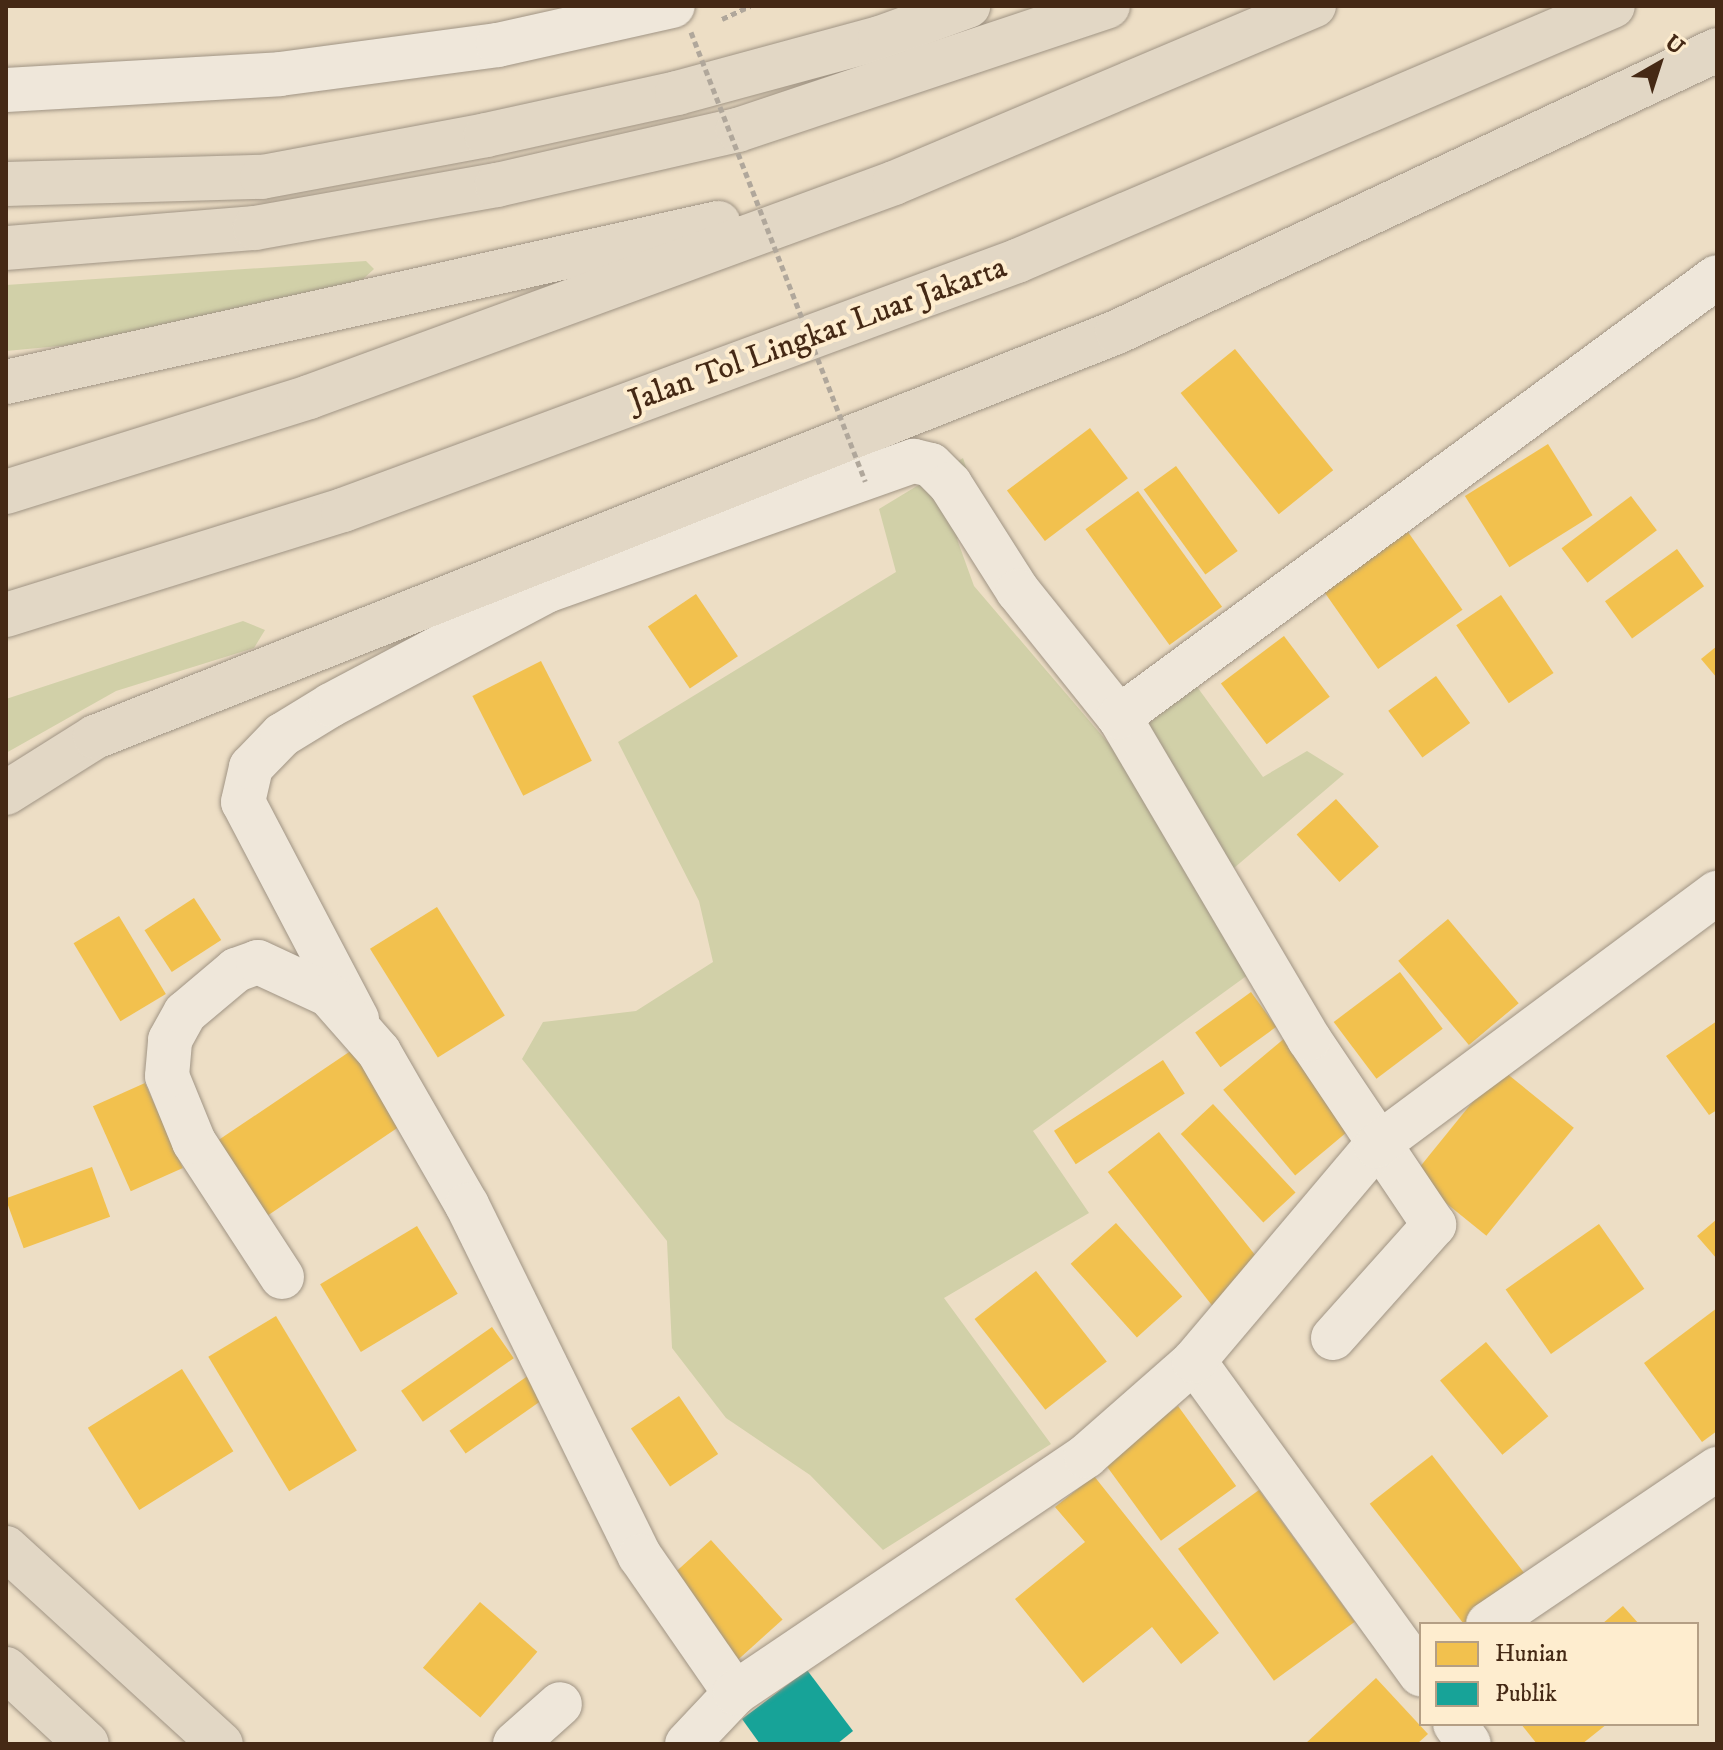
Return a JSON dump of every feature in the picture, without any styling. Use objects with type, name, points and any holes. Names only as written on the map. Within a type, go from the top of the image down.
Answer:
[{"type":"highway","points":[[6,184],[262,177],[442,144],[677,93],[880,38],[968,6]]},
{"type":"highway","points":[[6,248],[255,228],[497,185],[738,130],[1108,6]]},
{"type":"highway","points":[[6,492],[309,397],[894,183],[1314,6]]},
{"type":"highway","name":"Jalan Tol Lingkar Luar Jakarta","points":[[6,615],[343,510],[1017,261],[1613,6]]},
{"type":"highway","points":[[6,793],[95,737],[1117,332],[1717,50]]},
{"type":"highway","points":[[6,382],[894,183]]},
{"type":"highway","points":[[6,1548],[221,1744]]},
{"type":"highway","points":[[6,1669],[87,1744]]},
{"type":"street","points":[[6,90],[280,74],[682,19]]},
{"type":"street","points":[[1119,717],[1717,277]]},
{"type":"street","points":[[735,1693],[640,1556],[467,1205],[357,1019],[243,802],[251,767],[282,735],[331,705],[546,591],[914,461],[931,465],[950,484],[1027,603],[1119,717],[1376,1146],[1434,1225],[1333,1338]]},
{"type":"street","points":[[687,1744],[735,1693],[1030,1497],[1194,1361],[1376,1146],[1717,893]]},
{"type":"street","points":[[282,1277],[172,1101],[170,1040],[198,999],[258,962],[307,979],[357,1019]]},
{"type":"street","points":[[1194,1361],[1419,1670]]},
{"type":"street","points":[[1491,1622],[1717,1469]]},
{"type":"street","points":[[515,1744],[560,1704]]},
{"type":"street","points":[[1456,1726],[1469,1744]]},
{"type":"path","points":[[682,19],[865,481]]},
{"type":"green space","points":[[366,261],[374,269],[362,280],[113,341],[6,351],[6,285]]},
{"type":"green space","points":[[963,458],[982,516],[957,539],[974,586],[1116,752],[1195,684],[1263,777],[1307,751],[1344,774],[1213,886],[1267,961],[1033,1131],[1089,1213],[944,1298],[1051,1444],[883,1550],[810,1475],[726,1418],[672,1348],[667,1241],[522,1059],[543,1022],[636,1011],[713,962],[699,901],[618,742],[896,572],[879,509]]},
{"type":"green space","points":[[243,621],[265,630],[254,648],[116,691],[6,753],[6,699]]},
{"type":"building: Hunian","points":[[1235,349],[1333,470],[1279,514],[1181,393]]},
{"type":"building: Hunian","points":[[1090,428],[1128,478],[1045,541],[1007,491]]},
{"type":"building: Hunian","points":[[1548,444],[1593,515],[1509,567],[1465,496]]},
{"type":"building: Hunian","points":[[1176,466],[1238,551],[1205,574],[1144,490]]},
{"type":"building: Hunian","points":[[1138,491],[1222,607],[1169,645],[1085,529]]},
{"type":"building: Hunian","points":[[1631,496],[1657,530],[1587,583],[1562,548]]},
{"type":"building: Hunian","points":[[1408,532],[1462,610],[1378,669],[1324,591]]},
{"type":"building: Hunian","points":[[1677,549],[1704,586],[1632,639],[1605,601]]},
{"type":"building: Hunian","points":[[696,594],[738,656],[690,689],[648,626]]},
{"type":"building: Hunian","points":[[1501,595],[1554,673],[1509,703],[1456,625]]},
{"type":"building: Hunian","points":[[1284,636],[1330,697],[1267,744],[1221,684]]},
{"type":"building: Hunian","points":[[1717,646],[1717,678],[1701,659]]},
{"type":"building: Hunian","points":[[541,661],[592,761],[523,796],[472,696]]},
{"type":"building: Hunian","points":[[1436,676],[1470,723],[1422,758],[1388,711]]},
{"type":"building: Hunian","points":[[1336,799],[1379,847],[1339,882],[1297,834]]},
{"type":"building: Hunian","points":[[194,898],[221,940],[172,972],[145,930]]},
{"type":"building: Hunian","points":[[437,907],[505,1016],[438,1057],[370,949]]},
{"type":"building: Hunian","points":[[119,916],[166,994],[120,1021],[74,943]]},
{"type":"building: Hunian","points":[[1448,919],[1519,1003],[1469,1045],[1398,961]]},
{"type":"building: Hunian","points":[[1400,972],[1443,1029],[1376,1079],[1334,1022]]},
{"type":"building: Hunian","points":[[1251,992],[1276,1027],[1220,1067],[1195,1033]]},
{"type":"building: Hunian","points":[[1717,1021],[1717,1110],[1709,1115],[1666,1056]]},
{"type":"building: Hunian","points":[[1286,1037],[1358,1123],[1295,1176],[1223,1090]]},
{"type":"building: Hunian","points":[[355,1048],[405,1123],[261,1220],[211,1145]]},
{"type":"building: Hunian","points":[[1163,1060],[1185,1094],[1076,1164],[1054,1131]]},
{"type":"building: Hunian","points":[[1500,1068],[1574,1128],[1486,1236],[1413,1176]]},
{"type":"building: Hunian","points":[[145,1083],[183,1168],[131,1191],[93,1106]]},
{"type":"building: Hunian","points":[[1213,1104],[1296,1192],[1263,1223],[1181,1134]]},
{"type":"building: Hunian","points":[[1159,1132],[1264,1267],[1213,1307],[1108,1172]]},
{"type":"building: Hunian","points":[[92,1167],[110,1217],[24,1248],[6,1198]]},
{"type":"building: Hunian","points":[[1717,1219],[1717,1259],[1697,1236]]},
{"type":"building: Hunian","points":[[1116,1223],[1182,1297],[1137,1337],[1071,1264]]},
{"type":"building: Hunian","points":[[1599,1224],[1644,1289],[1551,1354],[1506,1289]]},
{"type":"building: Hunian","points":[[417,1226],[458,1294],[361,1352],[320,1284]]},
{"type":"building: Hunian","points":[[1036,1271],[1107,1362],[1045,1410],[975,1319]]},
{"type":"building: Hunian","points":[[1717,1308],[1717,1431],[1702,1442],[1644,1363]]},
{"type":"building: Hunian","points":[[276,1316],[357,1451],[289,1491],[208,1357]]},
{"type":"building: Hunian","points":[[492,1327],[514,1358],[423,1422],[401,1391]]},
{"type":"building: Hunian","points":[[1486,1342],[1548,1416],[1502,1455],[1440,1381]]},
{"type":"building: Hunian","points":[[182,1369],[233,1451],[139,1510],[88,1428]]},
{"type":"building: Hunian","points":[[529,1375],[545,1398],[466,1454],[450,1431]]},
{"type":"building: Hunian","points":[[679,1396],[718,1454],[670,1486],[631,1428]]},
{"type":"building: Hunian","points":[[1178,1406],[1236,1486],[1161,1541],[1103,1461]]},
{"type":"building: Hunian","points":[[1432,1455],[1533,1584],[1485,1622],[1462,1622],[1370,1504]]},
{"type":"building: Hunian","points":[[1094,1476],[1219,1633],[1181,1664],[1152,1627],[1083,1683],[1015,1599],[1085,1542],[1055,1507]]},
{"type":"building: Hunian","points":[[1259,1490],[1355,1622],[1274,1681],[1178,1549]]},
{"type":"building: Hunian","points":[[711,1540],[783,1620],[731,1666],[660,1586]]},
{"type":"building: Hunian","points":[[480,1602],[537,1652],[480,1718],[423,1668]]},
{"type":"building: Hunian","points":[[1623,1606],[1637,1622],[1604,1622]]},
{"type":"building: Hunian","points":[[1376,1678],[1428,1734],[1417,1744],[1305,1744]]},
{"type":"building: Hunian","points":[[1523,1726],[1604,1726],[1582,1744],[1537,1744]]},
{"type":"building: Publik","points":[[807,1670],[853,1731],[837,1744],[760,1744],[742,1719]]}]
